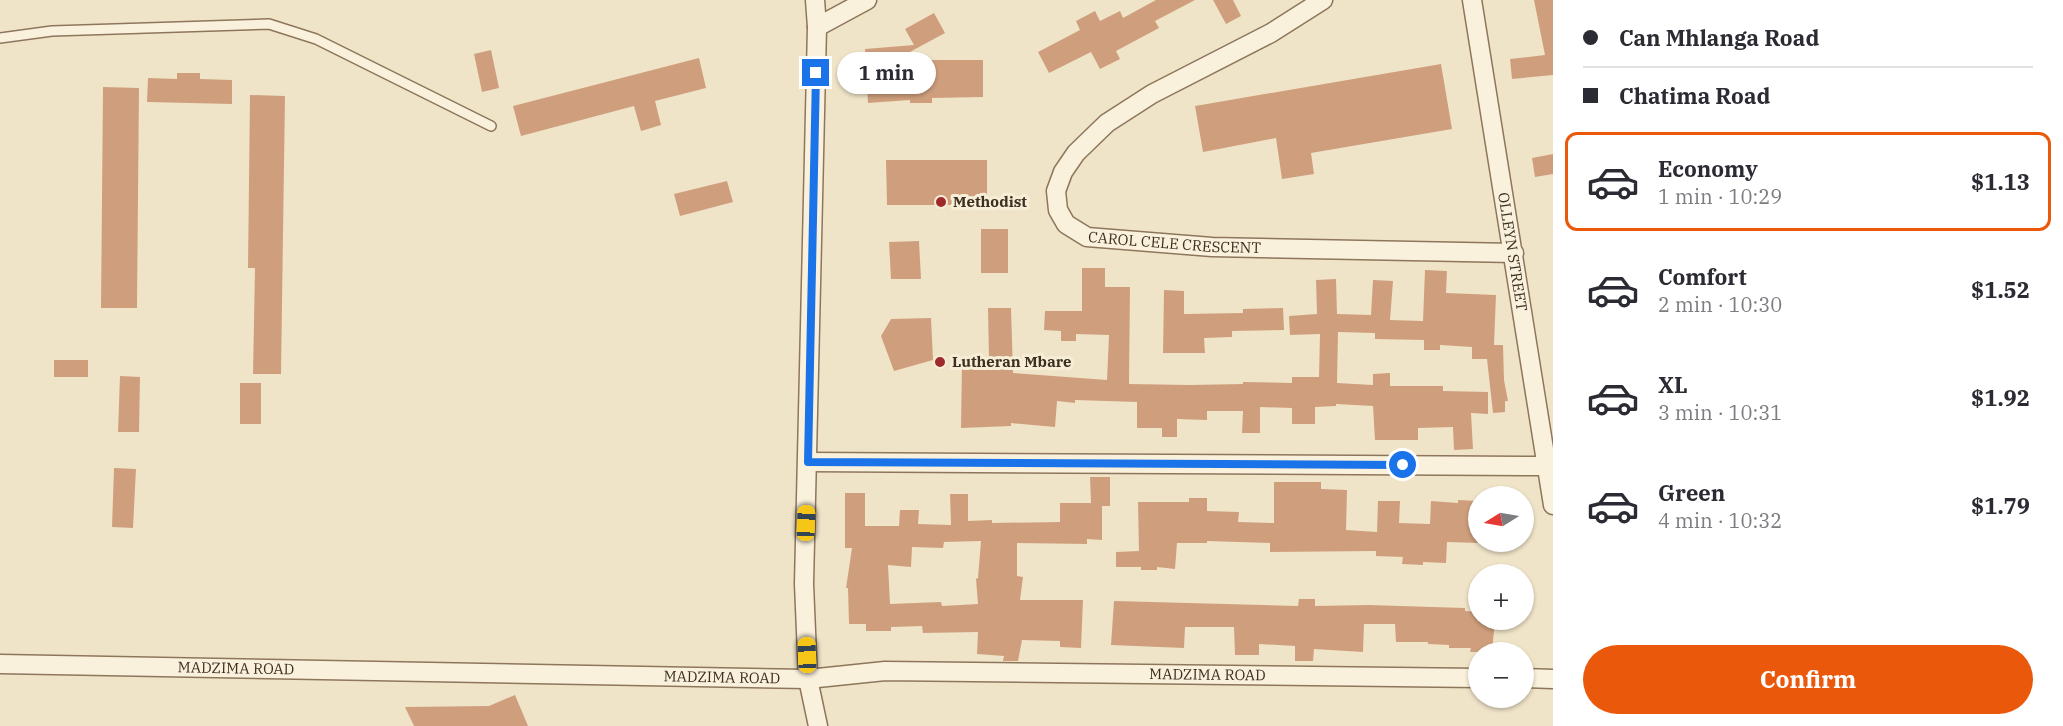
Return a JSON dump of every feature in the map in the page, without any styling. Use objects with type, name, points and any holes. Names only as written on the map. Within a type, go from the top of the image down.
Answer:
[{"type":"street","points":[[815,0],[804,584],[808,679],[819,726]]},
{"type":"street","points":[[816,27],[867,0]]},
{"type":"street","name":"CAROL CELE CRESCENT","points":[[1323,0],[1271,33],[1152,94],[1107,123],[1076,153],[1063,172],[1056,192],[1058,210],[1066,224],[1087,237],[1212,247],[1514,253]]},
{"type":"street","name":"OLLEYN STREET","points":[[1472,0],[1553,505]]},
{"type":"street","points":[[808,462],[1546,466]]},
{"type":"street","name":"MADZIMA ROAD","points":[[0,664],[808,679],[885,671],[1468,678]]},
{"type":"street","points":[[1534,678],[1553,679]]},
{"type":"lane","points":[[0,38],[51,31],[269,24],[316,39],[491,126]]},
{"type":"building","points":[[1156,0],[1195,0],[1155,21],[1159,28],[1116,51],[1120,59],[1100,69],[1091,52],[1049,73],[1038,52],[1080,30],[1076,21],[1095,11],[1100,21],[1120,11],[1123,18]]},
{"type":"building","points":[[1213,0],[1233,0],[1241,16],[1226,24]]},
{"type":"building","points":[[1534,0],[1553,0],[1553,75],[1512,79],[1510,59],[1545,55]]},
{"type":"building","points":[[934,13],[945,33],[895,60],[983,60],[983,97],[932,98],[932,103],[910,103],[910,100],[868,103],[865,49],[914,45],[905,29]]},
{"type":"building","points":[[491,50],[499,88],[482,92],[474,54]]},
{"type":"building","points":[[699,58],[706,88],[655,101],[661,125],[641,131],[634,106],[521,136],[513,106]]},
{"type":"building","points":[[1441,64],[1452,129],[1311,153],[1314,174],[1282,179],[1276,138],[1203,152],[1195,106]]},
{"type":"building","points":[[177,73],[200,73],[200,79],[232,80],[232,104],[147,102],[148,78],[177,79]]},
{"type":"building","points":[[103,87],[139,88],[137,308],[101,308]]},
{"type":"building","points":[[250,95],[285,96],[281,374],[253,374],[255,268],[248,268]]},
{"type":"building","points":[[1553,154],[1553,174],[1535,177],[1532,158]]},
{"type":"building","points":[[886,160],[987,160],[987,205],[887,205]]},
{"type":"building","points":[[727,181],[733,202],[680,216],[674,194]]},
{"type":"building","points":[[981,229],[1008,229],[1008,273],[981,273]]},
{"type":"building","points":[[919,241],[921,279],[891,279],[889,242]]},
{"type":"building","points":[[1082,268],[1105,268],[1105,287],[1130,287],[1129,384],[1189,385],[1243,384],[1243,382],[1292,383],[1292,377],[1319,377],[1320,334],[1290,335],[1289,316],[1317,314],[1316,280],[1336,279],[1337,314],[1371,315],[1373,280],[1393,281],[1390,320],[1423,321],[1425,270],[1447,271],[1446,293],[1496,295],[1494,345],[1503,345],[1504,380],[1508,401],[1505,401],[1505,412],[1493,413],[1487,359],[1472,359],[1472,347],[1440,345],[1440,350],[1424,350],[1424,340],[1375,339],[1375,333],[1338,332],[1337,383],[1373,385],[1373,374],[1390,373],[1390,386],[1443,386],[1443,391],[1488,392],[1488,414],[1471,413],[1473,449],[1454,450],[1453,427],[1418,428],[1418,440],[1375,440],[1373,406],[1336,404],[1336,406],[1315,407],[1315,424],[1292,424],[1292,408],[1260,407],[1260,433],[1242,433],[1243,411],[1207,411],[1207,420],[1177,419],[1177,437],[1162,437],[1162,428],[1137,428],[1137,402],[1075,400],[1075,403],[1057,401],[1055,427],[1011,423],[1011,426],[961,428],[962,359],[989,359],[988,308],[1011,308],[1013,373],[1107,380],[1109,335],[1076,334],[1076,341],[1061,341],[1061,331],[1044,330],[1045,311],[1082,311]]},
{"type":"building","points":[[1164,290],[1184,291],[1184,314],[1243,313],[1243,309],[1283,308],[1284,330],[1232,331],[1232,337],[1204,338],[1205,353],[1163,353]]},
{"type":"building","points":[[931,318],[933,360],[894,371],[881,336],[891,319]]},
{"type":"building","points":[[54,360],[88,360],[88,377],[54,377]]},
{"type":"building","points":[[120,376],[140,377],[139,432],[118,432]]},
{"type":"building","points":[[240,383],[261,383],[261,424],[240,424]]},
{"type":"building","points":[[114,468],[136,469],[133,528],[112,527]]},
{"type":"building","points":[[1090,477],[1110,477],[1110,506],[1102,506],[1102,540],[1087,539],[1087,544],[1017,543],[1017,576],[1023,577],[1020,600],[1083,600],[1081,648],[1060,647],[1060,641],[1022,640],[1018,661],[1003,661],[1004,656],[977,654],[978,632],[923,633],[922,626],[891,627],[891,631],[866,631],[866,624],[849,624],[848,588],[846,588],[852,548],[845,548],[845,493],[865,493],[865,526],[899,526],[900,510],[919,510],[918,524],[951,525],[950,494],[968,494],[968,521],[992,520],[992,523],[1060,522],[1060,503],[1091,503]],"holes":[[[981,541],[978,578],[976,579],[978,604],[942,606],[941,602],[890,604],[888,565],[911,567],[912,547],[943,548],[944,542]]]},
{"type":"building","points":[[1274,482],[1321,482],[1321,489],[1347,490],[1346,530],[1377,532],[1378,501],[1400,501],[1399,523],[1430,524],[1431,501],[1458,503],[1458,500],[1468,500],[1468,543],[1447,542],[1446,563],[1402,564],[1403,557],[1376,556],[1376,551],[1270,552],[1270,543],[1207,541],[1207,543],[1177,543],[1175,569],[1157,567],[1157,570],[1141,570],[1141,567],[1116,567],[1116,552],[1139,551],[1138,502],[1189,502],[1189,498],[1207,498],[1207,511],[1239,512],[1238,522],[1274,523]]},
{"type":"building","points":[[1299,599],[1315,599],[1315,606],[1465,608],[1465,611],[1468,611],[1468,630],[1494,630],[1493,642],[1468,642],[1468,648],[1449,648],[1449,645],[1428,644],[1428,642],[1396,642],[1395,624],[1364,624],[1363,652],[1314,649],[1313,661],[1295,661],[1295,646],[1259,644],[1259,655],[1235,655],[1234,627],[1185,627],[1184,648],[1111,645],[1114,601],[1298,606]]},
{"type":"building","points":[[515,695],[528,726],[414,726],[405,707],[489,706]]},
{"type":"place","name":"Methodist","points":[[941,202]]},
{"type":"place","name":"Lutheran Mbare","points":[[940,362]]},
{"type":"route","points":[[816,73],[808,462],[1403,465]]}]
